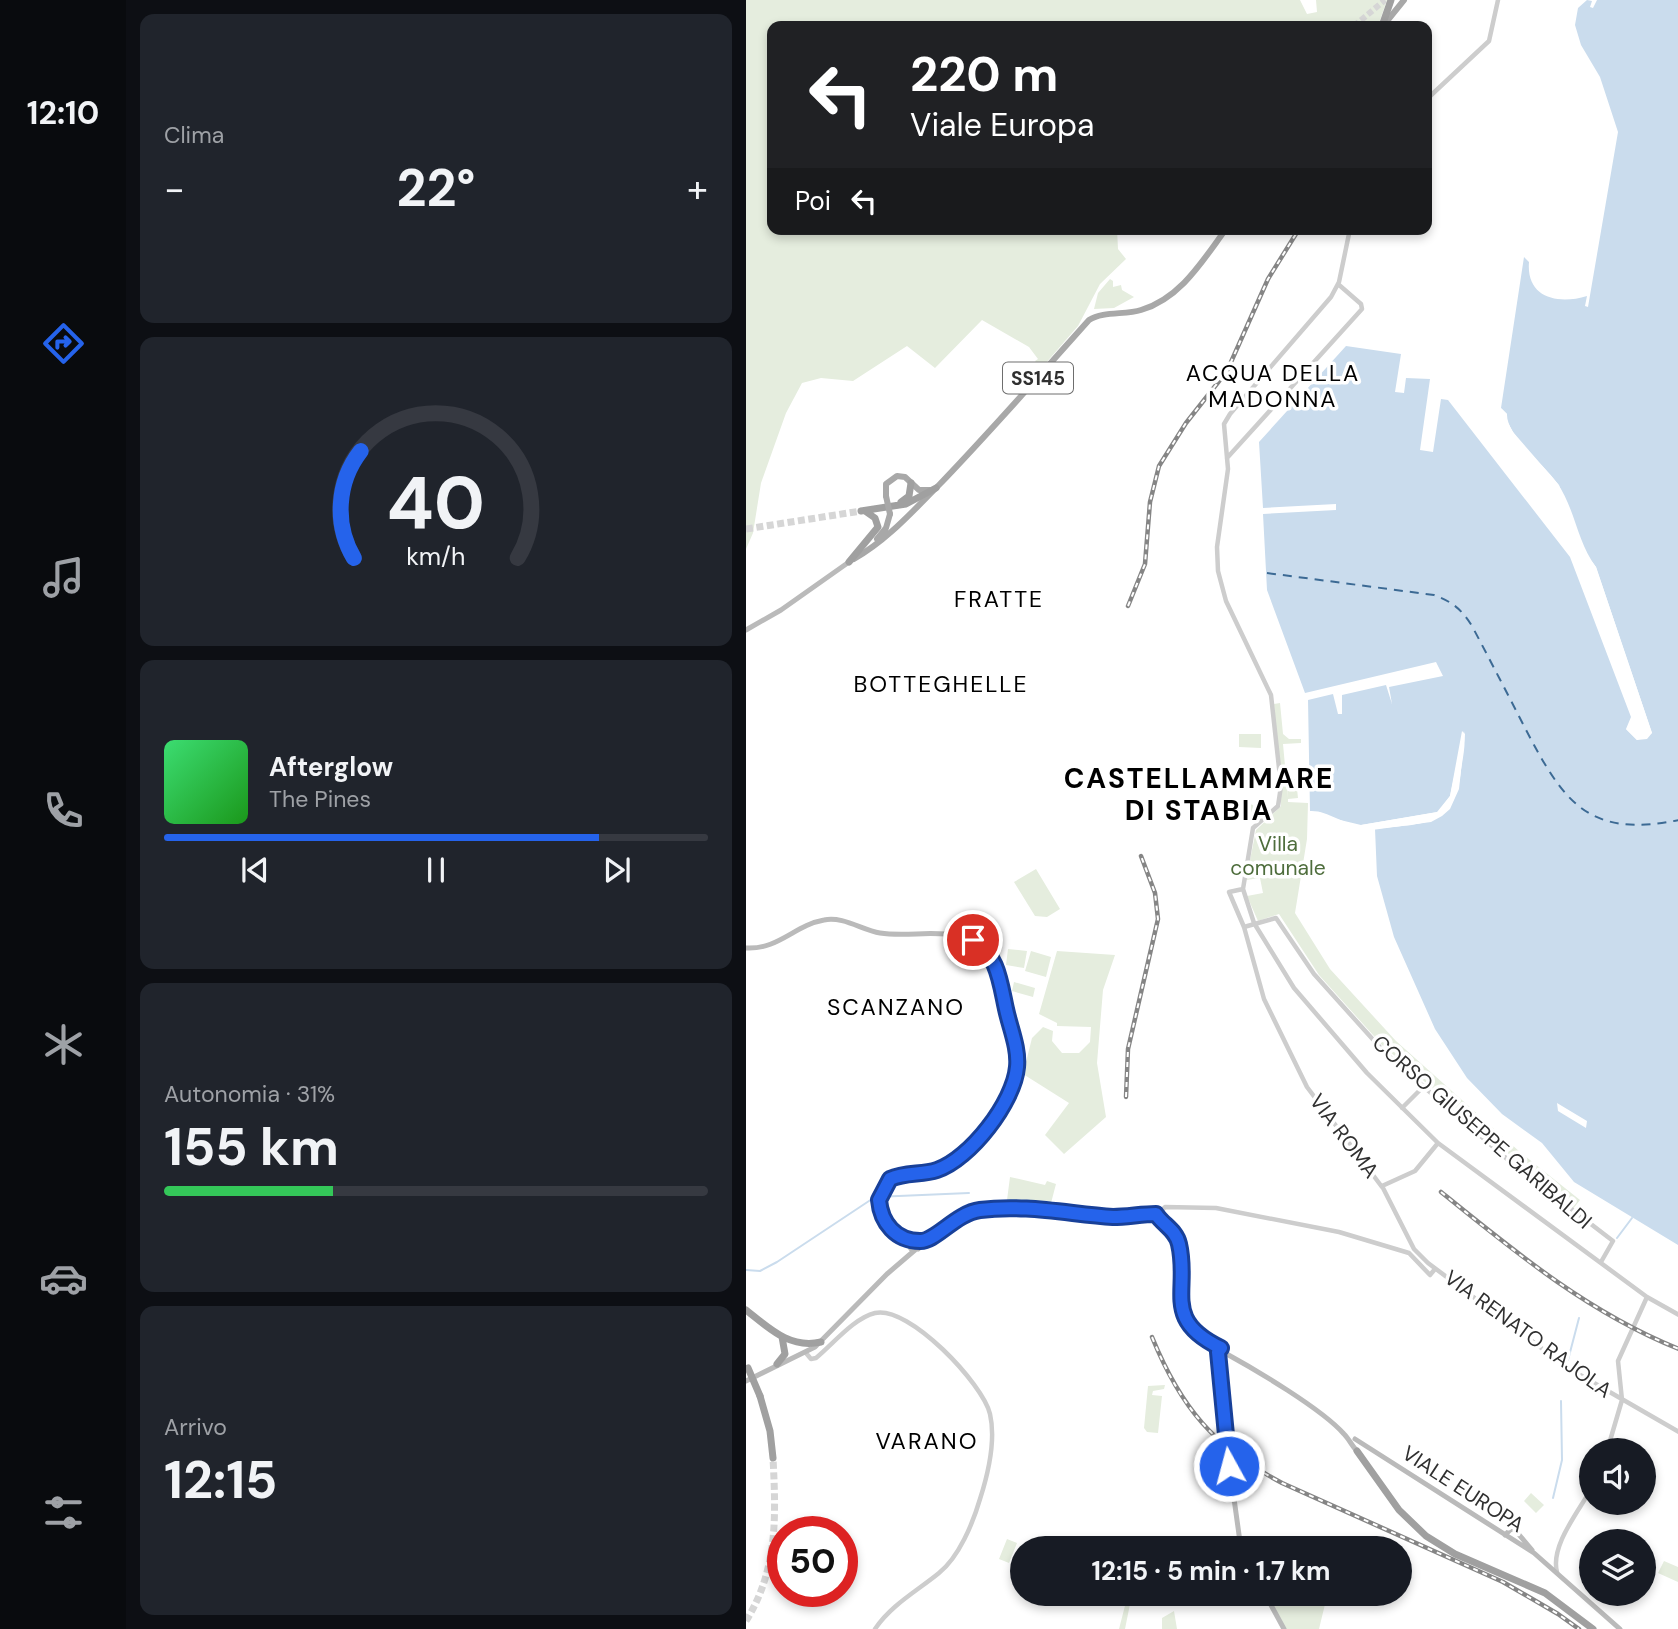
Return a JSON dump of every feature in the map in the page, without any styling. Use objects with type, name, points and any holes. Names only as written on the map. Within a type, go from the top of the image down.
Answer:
[{"type":"highway","points":[[1385,21],[1391,0]]},
{"type":"highway","points":[[890,510],[906,499],[911,483]]},
{"type":"highway","name":"SS145","points":[[849,562],[878,527],[875,518],[862,511],[890,510],[919,499],[936,488]]},
{"type":"highway","points":[[746,1313],[801,1346],[821,1342]]},
{"type":"highway","points":[[777,1364],[786,1347],[780,1334]]},
{"type":"highway","points":[[747,1366],[761,1396],[773,1458]]},
{"type":"highway","points":[[1354,1443],[1402,1513],[1437,1543],[1539,1590],[1593,1629]]},
{"type":"main road","points":[[1387,21],[1404,0]]},
{"type":"main road","name":"SS145","points":[[936,488],[990,434],[1089,320],[1100,315],[1143,309],[1173,294],[1222,235]]},
{"type":"main road","points":[[849,562],[880,536],[890,510],[886,484],[892,478],[901,476],[923,491],[936,488]]},
{"type":"main road","points":[[746,631],[781,610],[895,530],[936,488]]},
{"type":"main road","points":[[746,948],[765,948],[826,919],[842,921],[883,934],[956,935],[973,940],[984,947],[994,960],[1018,1064],[1009,1094],[980,1138],[961,1157],[938,1170],[898,1175],[890,1179],[882,1191],[879,1200],[884,1222],[914,1246]]},
{"type":"main road","points":[[746,1381],[777,1364],[806,1353],[821,1342],[907,1257],[914,1246],[927,1241],[958,1216],[981,1210],[1018,1208],[1118,1217],[1154,1217],[1177,1237],[1180,1247],[1179,1292],[1182,1311],[1196,1332],[1221,1352],[1227,1448],[1239,1536]]},
{"type":"main road","name":"VIALE EUROPA","points":[[1221,1352],[1270,1380],[1354,1443],[1508,1534],[1548,1564],[1620,1629]]},
{"type":"main road","points":[[1508,1534],[1522,1538],[1534,1553]]},
{"type":"main road","points":[[1517,1543],[1522,1538]]},
{"type":"main road","points":[[1272,1606],[1284,1629]]},
{"type":"street","points":[[1432,94],[1489,41],[1498,0]]},
{"type":"street","points":[[1349,235],[1335,291],[1225,420],[1228,469],[1217,547],[1220,587],[1272,695],[1280,786],[1278,806],[1253,828],[1243,889],[1255,923],[1294,988],[1402,1108],[1438,1143],[1647,1297],[1679,1315]]},
{"type":"street","points":[[1227,459],[1362,309],[1361,304],[1338,284]]},
{"type":"street","points":[[1335,291],[1343,290]]},
{"type":"street","name":"VIA ROMA","points":[[1243,889],[1229,892],[1244,926],[1264,999],[1305,1081],[1383,1188],[1414,1249],[1433,1267]]},
{"type":"street","name":"CORSO GIUSEPPE GARIBALDI","points":[[1255,923],[1276,918],[1314,974],[1386,1054],[1569,1210],[1613,1241],[1601,1262]]},
{"type":"street","points":[[1244,926],[1255,923]]},
{"type":"street","points":[[1402,1108],[1424,1086]]},
{"type":"street","points":[[1383,1188],[1415,1171],[1438,1143]]},
{"type":"street","points":[[1154,1217],[1165,1207],[1224,1209],[1300,1223],[1409,1253],[1427,1272],[1433,1274],[1433,1267]]},
{"type":"street","points":[[1409,1253],[1414,1249]]},
{"type":"street","points":[[1417,1263],[1422,1258]]},
{"type":"street","name":"VIA RENATO RAJOLA","points":[[1433,1267],[1564,1365],[1679,1432]]},
{"type":"street","points":[[1611,1438],[1622,1400],[1619,1361],[1647,1297]]},
{"type":"street","points":[[806,1353],[811,1359],[816,1358],[868,1316],[891,1313],[913,1325],[966,1373],[990,1413],[992,1426],[988,1465],[976,1510],[960,1545],[942,1571],[884,1616],[875,1629]]},
{"type":"street","points":[[1557,1573],[1556,1561],[1579,1514]]},
{"type":"street","points":[[1548,1564],[1556,1561]]},
{"type":"green space","points":[[746,0],[1300,0],[1307,14],[1317,12],[1316,0],[1387,0],[1380,21],[767,21],[767,235],[1117,235],[1118,249],[1126,259],[1100,284],[1078,326],[1032,379],[1027,375],[1038,365],[1035,361],[1038,359],[1029,347],[982,320],[935,368],[907,346],[853,381],[821,378],[802,383],[786,413],[761,483],[753,533],[746,549]]},
{"type":"green space","points":[[1110,279],[1113,281],[1113,287],[1121,285],[1122,290],[1134,297],[1114,308],[1094,309],[1098,293]]},
{"type":"green space","name":"Villa comunale","points":[[1280,703],[1283,734],[1289,739],[1301,739],[1301,743],[1283,744],[1288,798],[1287,779],[1296,779],[1298,798],[1288,799],[1288,802],[1308,803],[1307,839],[1295,913],[1330,969],[1396,1041],[1520,1152],[1580,1200],[1573,1209],[1382,1045],[1319,975],[1279,914],[1258,921],[1247,896],[1263,893],[1260,878],[1246,880],[1256,830],[1281,806],[1274,704]]},
{"type":"green space","points":[[1239,734],[1261,734],[1261,748],[1239,747]]},
{"type":"green space","points":[[1234,799],[1253,805],[1256,812],[1254,819],[1229,810]]},
{"type":"green space","points":[[1036,869],[1060,909],[1047,917],[1035,916],[1014,882]]},
{"type":"green space","points":[[1008,949],[1027,951],[1024,968],[1006,965]]},
{"type":"green space","points":[[1031,951],[1051,957],[1046,977],[1025,971]]},
{"type":"green space","points":[[1057,951],[1115,955],[1103,990],[1097,1063],[1106,1117],[1064,1154],[1045,1135],[1069,1103],[1023,1074],[1032,1038],[1043,1027],[1053,1031],[1052,1041],[1062,1053],[1079,1053],[1090,1042],[1091,1027],[1057,1026],[1057,1023],[1039,1014]]},
{"type":"green space","points":[[1014,982],[1035,988],[1033,997],[1012,991]]},
{"type":"green space","points":[[1010,1177],[1045,1185],[1047,1181],[1056,1184],[1051,1203],[1007,1200]]},
{"type":"green space","points":[[1165,1385],[1164,1389],[1153,1391],[1152,1395],[1162,1396],[1158,1433],[1147,1432],[1144,1428],[1148,1386]]},
{"type":"green space","points":[[1531,1493],[1544,1505],[1536,1513],[1524,1501]]},
{"type":"green space","points":[[1007,1539],[1010,1540],[1009,1563],[999,1559]]},
{"type":"green space","points":[[1664,1561],[1678,1567],[1678,1582],[1658,1573]]},
{"type":"green space","points":[[1125,1606],[1130,1606],[1125,1629],[1119,1629]]},
{"type":"green space","points":[[1272,1606],[1325,1606],[1319,1629],[1284,1629]]},
{"type":"green space","points":[[1174,1611],[1177,1629],[1162,1629],[1162,1618]]},
{"type":"water","points":[[1587,0],[1592,1],[1590,7],[1593,8],[1597,0],[1678,0],[1678,1245],[1574,1182],[1542,1143],[1502,1114],[1467,1078],[1435,1029],[1394,937],[1377,876],[1375,829],[1422,823],[1444,813],[1458,789],[1464,731],[1450,796],[1437,812],[1361,825],[1310,811],[1308,700],[1333,694],[1338,714],[1342,714],[1342,695],[1386,685],[1392,704],[1389,687],[1443,676],[1436,662],[1305,693],[1267,590],[1263,514],[1336,510],[1336,504],[1263,508],[1259,442],[1346,346],[1401,354],[1395,392],[1404,393],[1406,378],[1430,379],[1420,450],[1433,452],[1441,399],[1448,400],[1570,557],[1631,717],[1626,729],[1637,740],[1652,733],[1596,567],[1584,547],[1568,503],[1557,483],[1519,441],[1508,423],[1507,414],[1501,408],[1524,257],[1529,262],[1529,274],[1538,291],[1555,299],[1587,296],[1585,306],[1588,307],[1618,132],[1600,77],[1581,45],[1575,25],[1578,8]]},
{"type":"pier","points":[[1501,408],[1507,414],[1507,421],[1513,432],[1559,485],[1586,554],[1596,567],[1652,733],[1647,739],[1637,740],[1626,729],[1630,728],[1637,737],[1648,732],[1593,568],[1583,556],[1556,486],[1511,434]]},
{"type":"pier","points":[[1462,731],[1465,734],[1459,789],[1450,809],[1442,816],[1431,822],[1372,830],[1372,827],[1347,828],[1335,822],[1336,819],[1361,825],[1438,812],[1450,796]]},
{"type":"pier","points":[[1557,1103],[1587,1121],[1586,1128],[1558,1111]]},
{"type":"waterway","points":[[746,1270],[760,1271],[777,1262],[875,1197],[969,1193]]},
{"type":"waterway","points":[[1617,1238],[1632,1218]]},
{"type":"waterway","points":[[1568,1360],[1579,1318]]},
{"type":"waterway","points":[[1553,1498],[1562,1460],[1561,1401]]},
{"type":"ferry route","points":[[1267,573],[1434,595],[1447,601],[1461,611],[1472,626],[1538,752],[1566,794],[1582,808],[1600,818],[1621,824],[1679,820]]},
{"type":"tunnel","points":[[1360,21],[1385,0]]},
{"type":"tunnel","points":[[746,529],[861,511]]},
{"type":"tunnel","points":[[746,1621],[764,1582],[773,1542],[773,1458]]},
{"type":"railway","points":[[1128,606],[1145,564],[1150,502],[1159,466],[1186,423],[1227,371],[1268,279],[1295,235]]},
{"type":"railway","points":[[1126,1097],[1128,1049],[1158,919],[1155,893],[1141,856]]},
{"type":"railway","points":[[1441,1192],[1554,1280],[1614,1318],[1679,1349]]},
{"type":"railway","points":[[1152,1337],[1175,1385],[1188,1405],[1202,1423],[1237,1455],[1282,1483],[1503,1582],[1579,1629]]},
{"type":"district","name":"ACQUA DELLA MADONNA","points":[[1273,386]]},
{"type":"district","name":"FRATTE","points":[[999,599]]},
{"type":"district","name":"BOTTEGHELLE","points":[[941,684]]},
{"type":"district","name":"CASTELLAMMARE DI STABIA","points":[[1199,794]]},
{"type":"district","name":"SCANZANO","points":[[896,1007]]},
{"type":"district","name":"VARANO","points":[[927,1441]]},
{"type":"route","points":[[973,940],[984,947],[994,960],[1016,1051],[1016,1077],[1009,1094],[969,1151],[938,1170],[898,1175],[890,1179],[879,1200],[881,1216],[891,1230],[917,1242],[927,1241],[958,1216],[981,1210],[1009,1207],[1118,1217],[1156,1214],[1179,1242],[1179,1297],[1185,1318],[1196,1332],[1221,1348],[1218,1352],[1221,1355],[1219,1364],[1229,1466]]}]
